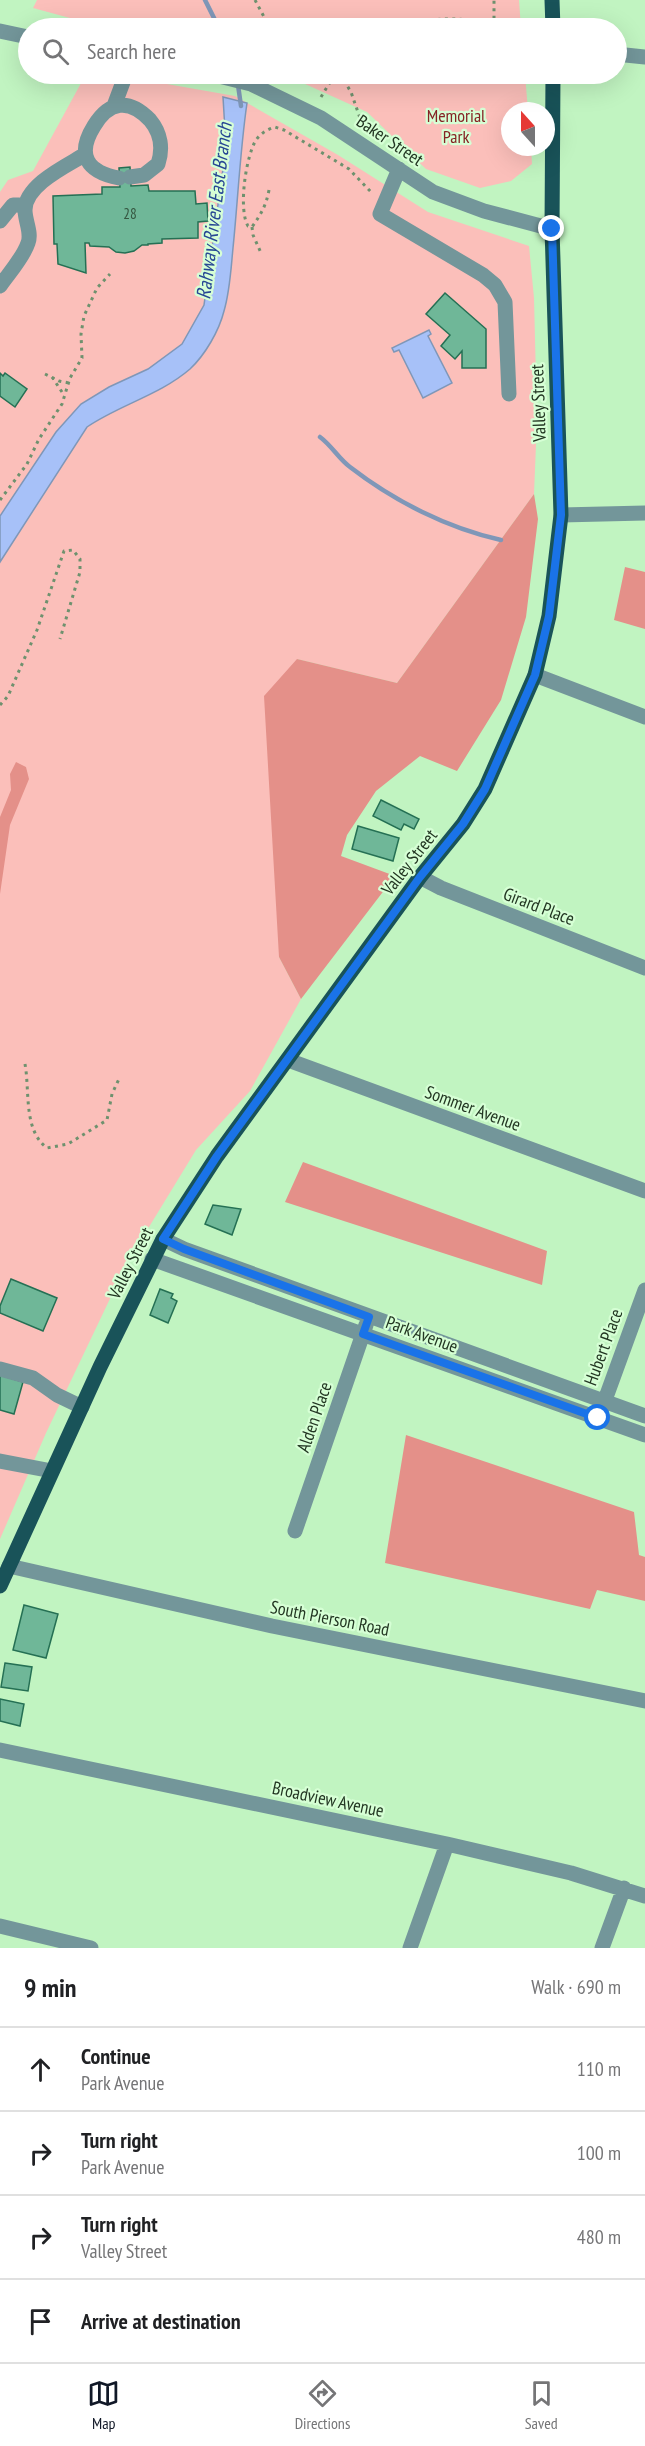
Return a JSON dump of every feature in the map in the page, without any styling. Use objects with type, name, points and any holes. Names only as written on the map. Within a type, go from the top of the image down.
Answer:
[{"type":"main road","points":[[552,0],[553,18]]},
{"type":"main road","name":"Valley Street","points":[[0,1586],[82,1407],[163,1239],[217,1156],[420,877],[463,824],[485,789],[535,675],[549,616],[561,515],[552,229],[553,84]]},
{"type":"street","points":[[0,31],[18,35]]},
{"type":"street","points":[[627,55],[645,57]]},
{"type":"street","points":[[114,106],[122,84]]},
{"type":"street","name":"Baker Street","points":[[251,84],[321,118],[433,192],[483,211],[552,229]]},
{"type":"street","points":[[123,105],[136,109],[152,123],[159,135],[161,146],[158,164],[144,174],[125,178],[99,172],[84,155],[84,145],[88,135],[106,110],[114,106],[123,105]]},
{"type":"street","points":[[0,286],[28,244],[29,233],[25,208],[35,188],[45,179],[84,155]]},
{"type":"street","points":[[399,169],[380,214],[483,275],[495,285],[505,302],[509,394]]},
{"type":"street","points":[[0,221],[13,205],[25,208]]},
{"type":"street","points":[[561,515],[645,513]]},
{"type":"street","points":[[535,675],[645,717]]},
{"type":"street","name":"Girard Place","points":[[420,877],[441,888],[645,968]]},
{"type":"street","name":"Sommer Avenue","points":[[288,1060],[645,1191]]},
{"type":"street","name":"Park Avenue","points":[[163,1239],[184,1249],[369,1317],[645,1416]]},
{"type":"street","name":"Park Avenue","points":[[152,1259],[645,1435]]},
{"type":"street","name":"Hubert Place","points":[[598,1418],[645,1290]]},
{"type":"street","name":"Alden Place","points":[[295,1531],[369,1317]]},
{"type":"street","points":[[0,1369],[33,1378],[57,1395],[82,1407]]},
{"type":"street","points":[[0,1461],[52,1471]]},
{"type":"street","name":"South Pierson Road","points":[[9,1566],[272,1626],[645,1701]]},
{"type":"street","name":"Broadview Avenue","points":[[0,1749],[447,1844],[571,1873],[645,1896]]},
{"type":"street","points":[[411,1948],[447,1844]]},
{"type":"street","points":[[602,1948],[624,1888]]},
{"type":"street","points":[[0,1926],[91,1948]]},
{"type":"path","points":[[255,0],[265,18]]},
{"type":"path","points":[[494,0],[494,18]]},
{"type":"path","points":[[321,97],[329,84]]},
{"type":"path","points":[[346,84],[362,121]]},
{"type":"path","points":[[252,227],[248,226],[245,221],[244,209],[249,156],[258,137],[268,129],[275,127],[285,130],[349,169],[377,199],[380,214]]},
{"type":"path","points":[[261,253],[252,227],[267,204],[269,190]]},
{"type":"path","points":[[0,500],[27,464],[39,439],[62,404],[81,358],[84,316],[97,288],[110,274]]},
{"type":"path","points":[[45,374],[69,383]]},
{"type":"path","points":[[52,377],[64,394],[62,404]]},
{"type":"path","points":[[0,705],[8,696],[37,630],[64,551],[73,550],[80,559],[81,572],[60,639]]},
{"type":"path","points":[[25,1064],[32,1125],[36,1135],[47,1148],[68,1144],[107,1120],[112,1094],[119,1079]]},
{"type":"green space","points":[[37,0],[519,0],[520,18],[70,18],[33,8]]},
{"type":"green space","points":[[81,84],[167,84],[235,96],[338,155],[428,212],[529,246],[534,298],[537,420],[534,494],[397,683],[297,659],[279,957],[301,999],[250,1091],[196,1150],[127,1263],[46,1433],[0,1539],[0,192],[8,180],[33,171]]},
{"type":"green space","name":"Memorial Park","points":[[305,84],[526,84],[527,102],[501,102],[501,156],[532,156],[532,164],[511,181],[480,188],[426,169],[367,112]]},
{"type":"shaded area","points":[[534,494],[538,519],[526,617],[501,700],[457,771],[420,756],[376,791],[347,835],[341,856],[395,876],[301,999],[279,957],[264,696],[297,659],[397,683]]},
{"type":"shaded area","points":[[625,567],[645,572],[645,629],[614,620]]},
{"type":"shaded area","points":[[16,762],[26,767],[29,779],[10,825],[0,894],[0,817],[11,790],[10,774]]},
{"type":"shaded area","points":[[303,1162],[547,1251],[542,1285],[285,1202]]},
{"type":"shaded area","points":[[406,1435],[634,1512],[639,1555],[645,1557],[645,1601],[597,1590],[590,1609],[385,1563]]},
{"type":"water","points":[[223,97],[247,103],[229,288],[222,319],[215,334],[196,363],[178,378],[87,427],[0,562],[0,516],[56,432],[81,404],[109,387],[148,369],[182,344],[204,305],[226,147]]},
{"type":"water","points":[[429,330],[431,334],[428,336],[452,383],[423,398],[399,350],[394,352],[392,348]]},
{"type":"building","points":[[130,167],[131,186],[148,185],[149,191],[195,191],[196,204],[207,203],[208,221],[198,222],[198,238],[162,239],[162,243],[142,245],[134,251],[125,253],[116,252],[109,247],[90,246],[89,243],[85,243],[86,273],[58,264],[57,244],[54,244],[53,196],[102,194],[102,187],[120,187],[119,168]]},
{"type":"building","points":[[445,293],[486,329],[486,368],[462,368],[462,351],[455,359],[441,346],[450,335],[426,314]]},
{"type":"building","points":[[0,373],[3,376],[5,373],[27,389],[15,407],[0,396]]},
{"type":"building","points":[[381,800],[419,819],[414,829],[404,824],[401,830],[373,816]]},
{"type":"building","points":[[358,826],[399,838],[393,861],[352,849]]},
{"type":"building","points":[[213,1205],[241,1209],[232,1235],[205,1224]]},
{"type":"building","points":[[11,1279],[57,1298],[43,1331],[0,1313],[0,1306]]},
{"type":"building","points":[[160,1289],[173,1294],[171,1298],[177,1301],[168,1323],[150,1315]]},
{"type":"building","points":[[0,1375],[23,1382],[14,1414],[0,1410]]},
{"type":"building","points":[[24,1605],[58,1614],[46,1658],[13,1650]]},
{"type":"building","points":[[5,1663],[32,1667],[28,1691],[1,1687]]},
{"type":"building","points":[[0,1699],[24,1704],[20,1726],[0,1721]]},
{"type":"waterway","name":"Rahway River East Branch","points":[[205,0],[214,18]]},
{"type":"waterway","name":"Rahway River East Branch","points":[[238,85],[241,106]]},
{"type":"waterway","points":[[320,437],[350,467],[403,502],[441,521],[501,540]]},
{"type":"route","points":[[552,229],[561,515],[549,616],[535,675],[485,789],[463,824],[420,877],[217,1156],[163,1239],[184,1249],[369,1317],[363,1334],[598,1418]]}]
